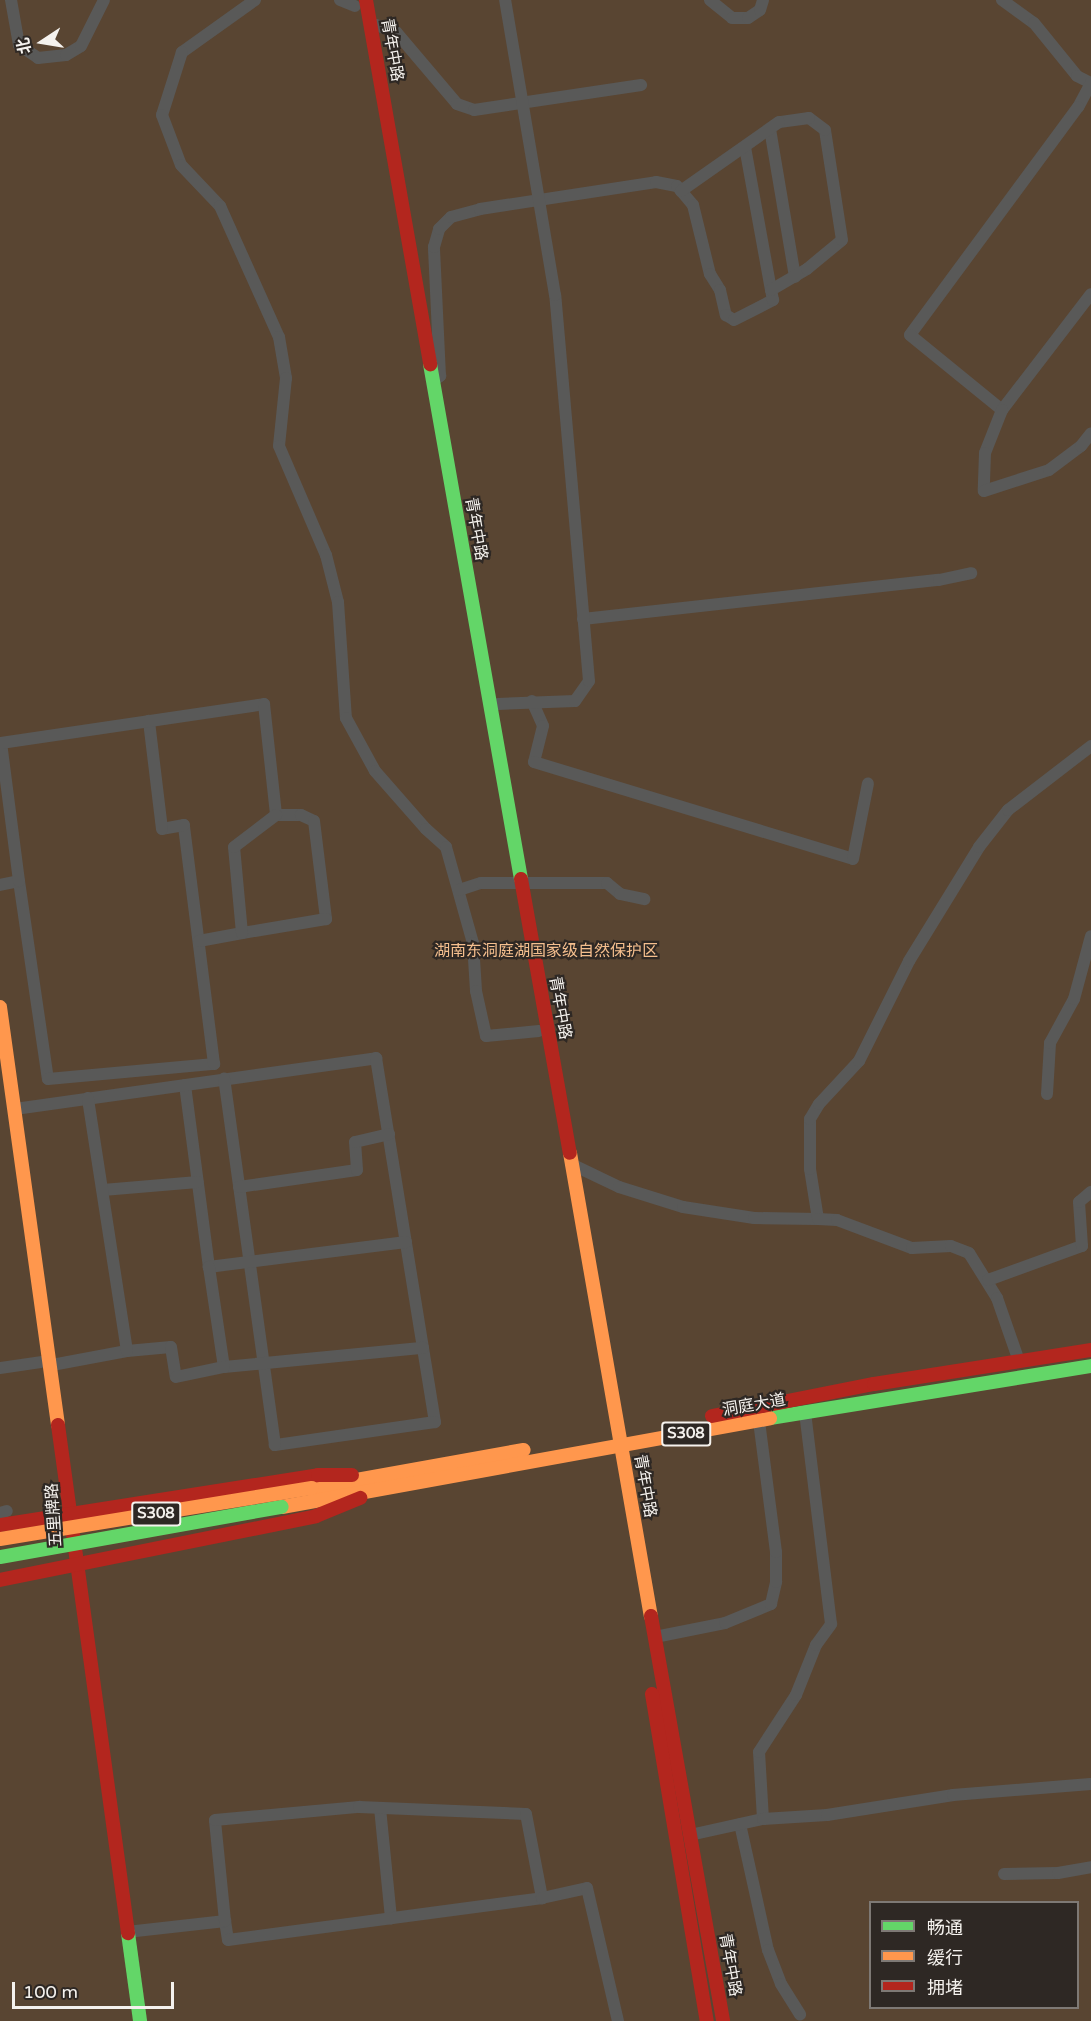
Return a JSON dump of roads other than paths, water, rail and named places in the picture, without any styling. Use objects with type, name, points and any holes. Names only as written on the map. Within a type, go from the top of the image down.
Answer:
[{"type":"main road","name":"青年中路","points":[[358,2],[370,23],[433,380],[517,883],[571,1164],[707,2021]]},
{"type":"main road","points":[[358,2],[517,883],[539,1031],[615,1441]]},
{"type":"main road","name":"五里牌路","points":[[0,1006],[15,1109],[58,1477],[130,2021]]},
{"type":"main road","name":"五里牌路","points":[[0,1074],[46,1363],[68,1476],[64,1514]]},
{"type":"main road","name":"洞庭大道","points":[[0,1557],[380,1490],[874,1384],[1091,1350]]},
{"type":"main road","name":"洞庭大道","points":[[0,1539],[312,1488],[372,1475],[759,1421],[1091,1366]]},
{"type":"main road","name":"青年中路","points":[[615,1441],[655,1637],[723,2021]]},
{"type":"main road","points":[[0,1525],[318,1475],[372,1475]]},
{"type":"main road","points":[[0,1580],[70,1568],[316,1516],[380,1490]]},
{"type":"main road","name":"五里牌路","points":[[70,1568],[140,2021]]},
{"type":"street","points":[[10,0],[19,45],[38,58],[66,55],[81,46],[104,0]]},
{"type":"street","points":[[255,0],[182,52],[162,115],[181,165],[220,206],[279,337],[286,378],[277,430],[279,446],[326,555],[338,602],[346,718],[375,771],[426,829],[446,847],[473,943],[476,991],[486,1036],[504,1037],[539,1031]]},
{"type":"street","points":[[340,0],[358,2]]},
{"type":"street","points":[[498,704],[575,701],[589,681],[555,295],[505,0]]},
{"type":"street","points":[[710,0],[732,18],[748,18],[760,10],[763,0]]},
{"type":"street","points":[[1002,0],[1035,23],[1077,76],[1091,83],[1078,107],[910,335],[1002,410]]},
{"type":"street","points":[[370,23],[396,33],[457,104],[474,110],[641,85]]},
{"type":"street","points":[[681,191],[779,122],[809,117],[825,130],[842,240],[795,277],[771,290]]},
{"type":"street","points":[[770,129],[795,277]]},
{"type":"street","points":[[433,380],[440,376],[434,247],[439,228],[451,217],[480,209],[656,182],[677,186],[693,205],[710,274],[726,315],[734,320],[773,300],[745,147]]},
{"type":"street","points":[[1091,294],[1002,410],[985,453],[984,491],[1049,470],[1081,446],[1091,433]]},
{"type":"street","points":[[583,619],[939,580],[971,573]]},
{"type":"street","points":[[532,701],[543,726],[534,762],[853,859],[868,783]]},
{"type":"street","points":[[149,721],[162,829],[184,825],[214,1064],[48,1080],[1,743],[149,721],[264,704],[276,815]]},
{"type":"street","points":[[818,1218],[810,1169],[810,1119],[819,1104],[859,1062],[909,961],[980,847],[1008,810],[1091,746]]},
{"type":"street","points":[[199,941],[326,919],[314,821],[301,815],[276,815],[234,846],[242,933]]},
{"type":"street","points":[[0,885],[19,881]]},
{"type":"street","points":[[459,890],[481,883],[607,883],[620,894],[644,899]]},
{"type":"street","points":[[1047,1094],[1050,1043],[1074,999],[1091,936]]},
{"type":"street","points":[[15,1109],[88,1098],[184,1085],[224,1079],[376,1058],[435,1422],[275,1445],[262,1366],[224,1079]]},
{"type":"street","points":[[184,1085],[224,1367]]},
{"type":"street","points":[[88,1098],[127,1351]]},
{"type":"street","points":[[239,1187],[357,1170],[355,1142],[389,1134]]},
{"type":"street","points":[[571,1164],[619,1186],[682,1207],[754,1218],[837,1220],[912,1248],[951,1246],[969,1253],[988,1280],[1018,1361]]},
{"type":"street","points":[[103,1190],[198,1182]]},
{"type":"street","points":[[988,1280],[1082,1245],[1079,1202],[1091,1192]]},
{"type":"street","points":[[210,1267],[406,1242]]},
{"type":"street","points":[[0,1368],[171,1347],[176,1377],[224,1367],[262,1366],[423,1348]]},
{"type":"street","points":[[763,1819],[759,1752],[796,1695],[816,1645],[831,1624],[805,1412]]},
{"type":"street","points":[[655,1637],[725,1623],[771,1604],[776,1582],[776,1551],[759,1421]]},
{"type":"street","points":[[690,1835],[763,1819],[827,1815],[953,1795],[1091,1784]]},
{"type":"street","points":[[380,1808],[392,1918]]},
{"type":"street","points":[[542,1898],[526,1814],[380,1808],[215,1820],[228,1940],[542,1898],[587,1887],[618,2021]]},
{"type":"street","points":[[740,1824],[768,1950],[781,1984],[802,2018],[788,2021]]},
{"type":"street","points":[[1004,1874],[1058,1873],[1091,1867]]},
{"type":"street","points":[[127,1932],[225,1921]]},
{"type":"park label","name":"湖南东洞庭湖国家级自然保护区","points":[[546,951]]}]
